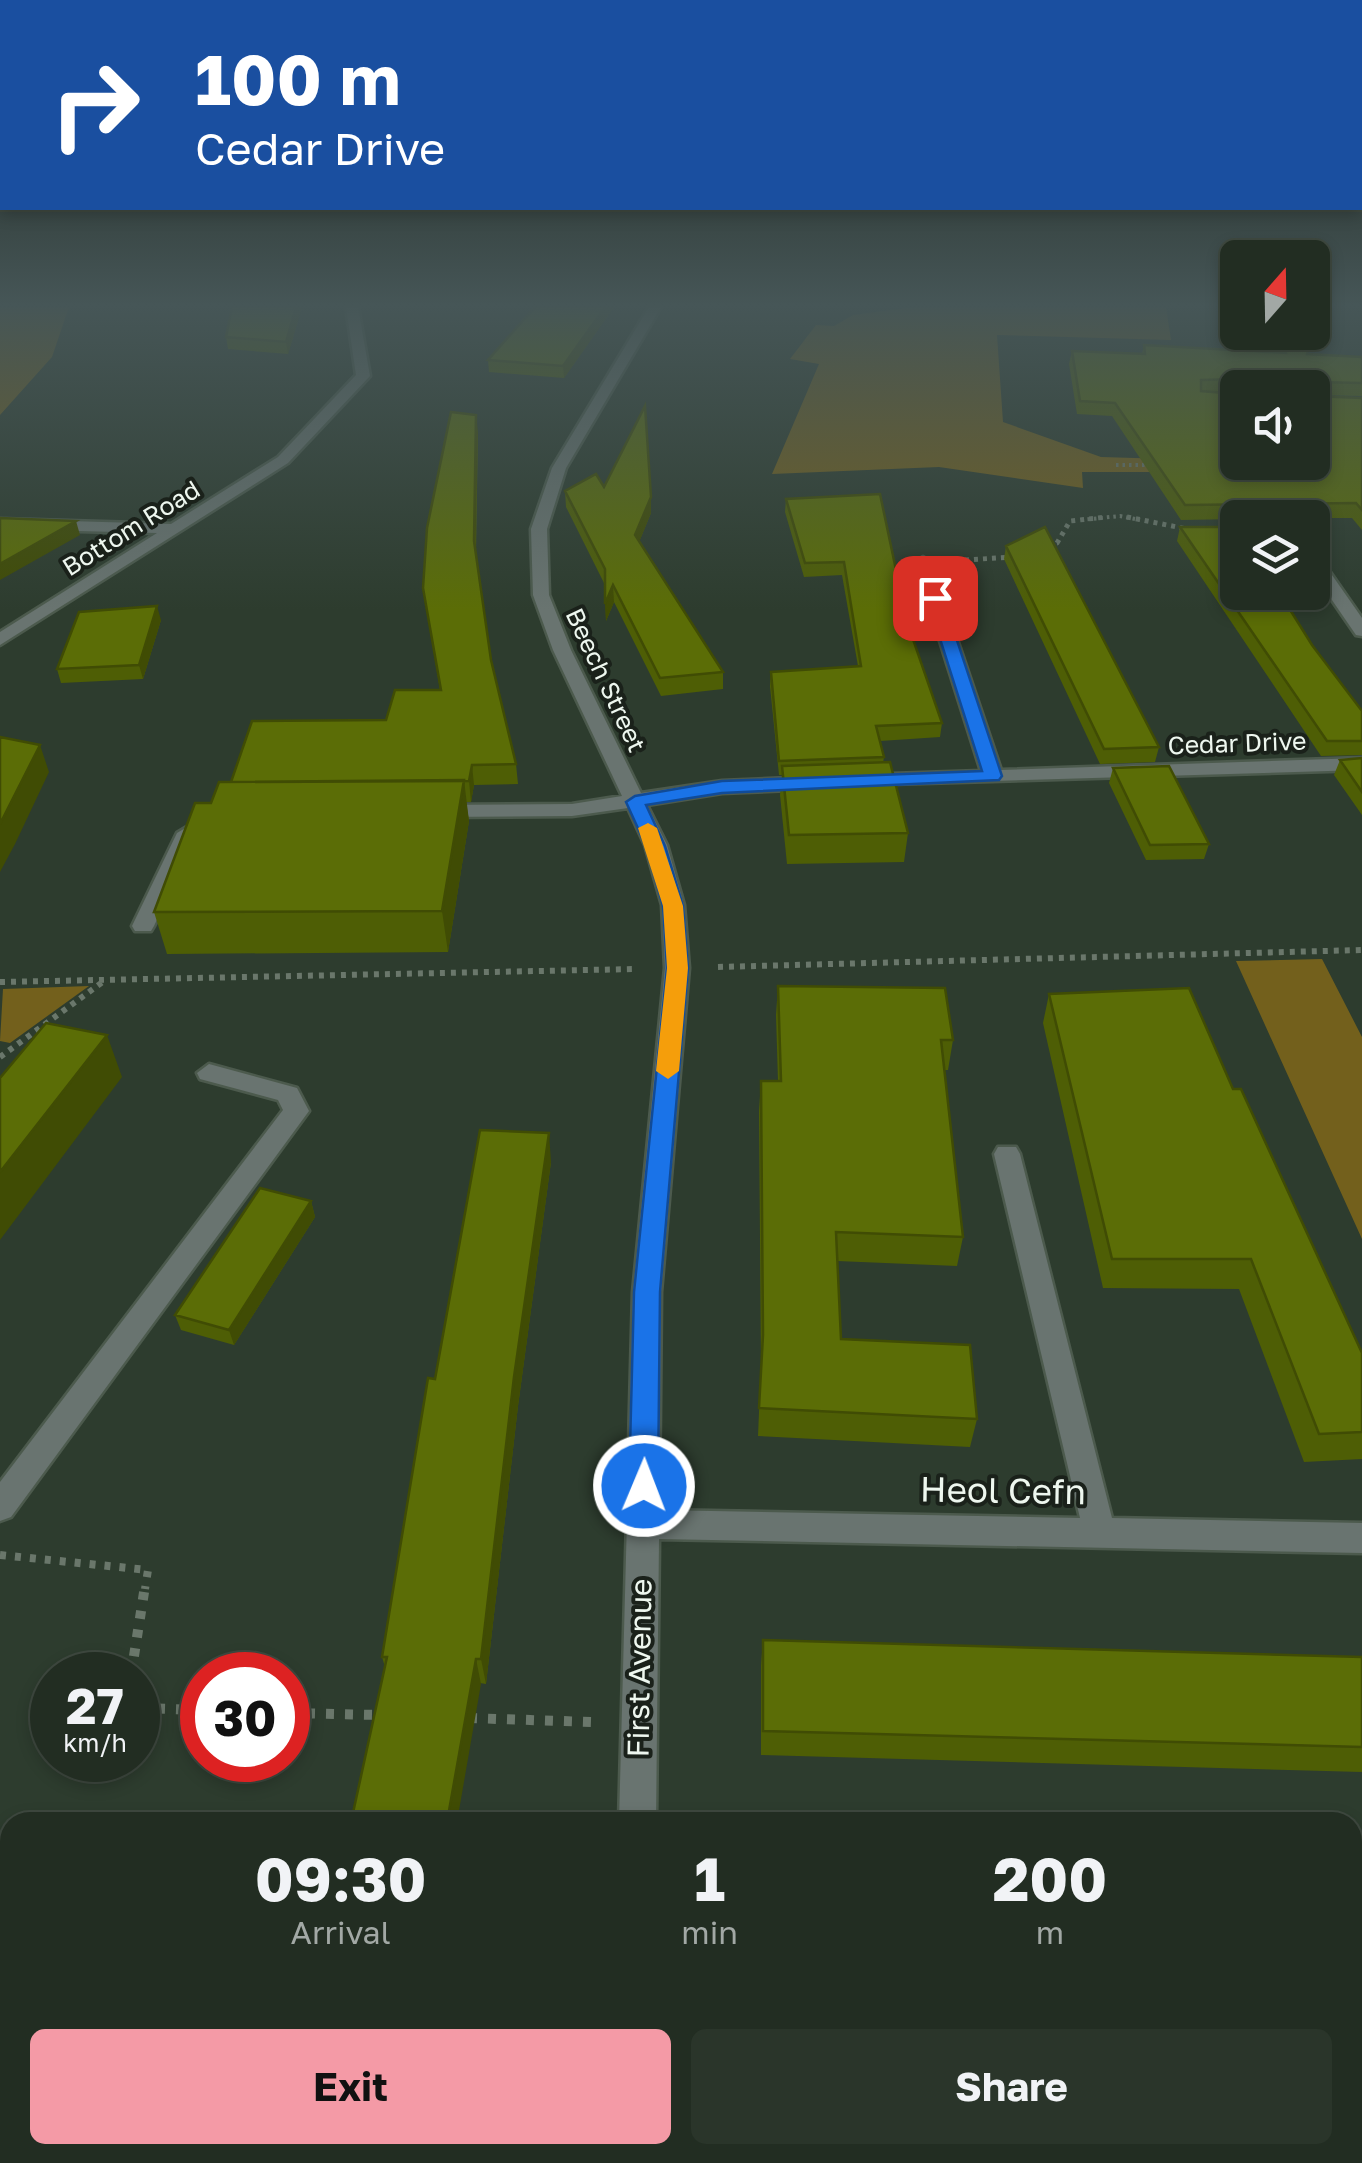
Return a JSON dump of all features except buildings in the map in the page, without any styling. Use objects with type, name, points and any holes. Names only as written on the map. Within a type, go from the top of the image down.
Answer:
[{"type":"street","name":"Bottom Road","points":[[0,640],[283,460],[333,408]]},
{"type":"street","name":"Beech Street","points":[[595,408],[560,468],[540,528],[541,595],[562,650],[635,802]]},
{"type":"street","points":[[0,524],[176,530]]},
{"type":"street","points":[[923,562],[993,776]]},
{"type":"street","points":[[1330,584],[1362,631]]},
{"type":"street","name":"Cedar Drive","points":[[414,812],[572,810],[722,787],[1362,764]]},
{"type":"street","name":"First Avenue","points":[[635,802],[656,846],[673,906],[678,968],[647,1292],[638,1812]]},
{"type":"street","points":[[142,926],[197,813]]},
{"type":"street","points":[[0,1507],[296,1111],[288,1094],[209,1072]]},
{"type":"street","points":[[1007,1154],[1100,1533]]},
{"type":"street","name":"Heol Cefn","points":[[643,1524],[1362,1538]]},
{"type":"path","points":[[1116,465],[1152,466]]},
{"type":"path","points":[[1043,547],[1056,542],[1070,521],[1120,516],[1204,532]]},
{"type":"path","points":[[923,562],[1016,556]]},
{"type":"path","points":[[0,983],[1362,950]]},
{"type":"path","points":[[2,1053],[104,980]]},
{"type":"path","points":[[0,1555],[148,1570],[135,1652]]},
{"type":"path","points":[[310,1713],[385,1716]]},
{"type":"path","points":[[463,1718],[639,1723]]},
{"type":"shaded area","points":[[800,408],[1002,408],[1003,422],[1101,457],[1220,460],[1220,472],[1082,472],[1083,488],[939,467],[772,474]]},
{"type":"shaded area","points":[[1322,959],[1362,1037],[1362,1239],[1236,961]]},
{"type":"shaded area","points":[[89,986],[10,1043],[0,1041],[3,989]]},
{"type":"slow traffic","points":[[648,828],[673,906],[678,968],[668,1071]]},
{"type":"route","points":[[644,1486],[647,1292],[678,968],[673,906],[656,846],[635,802],[722,787],[993,776],[935,598]]}]
